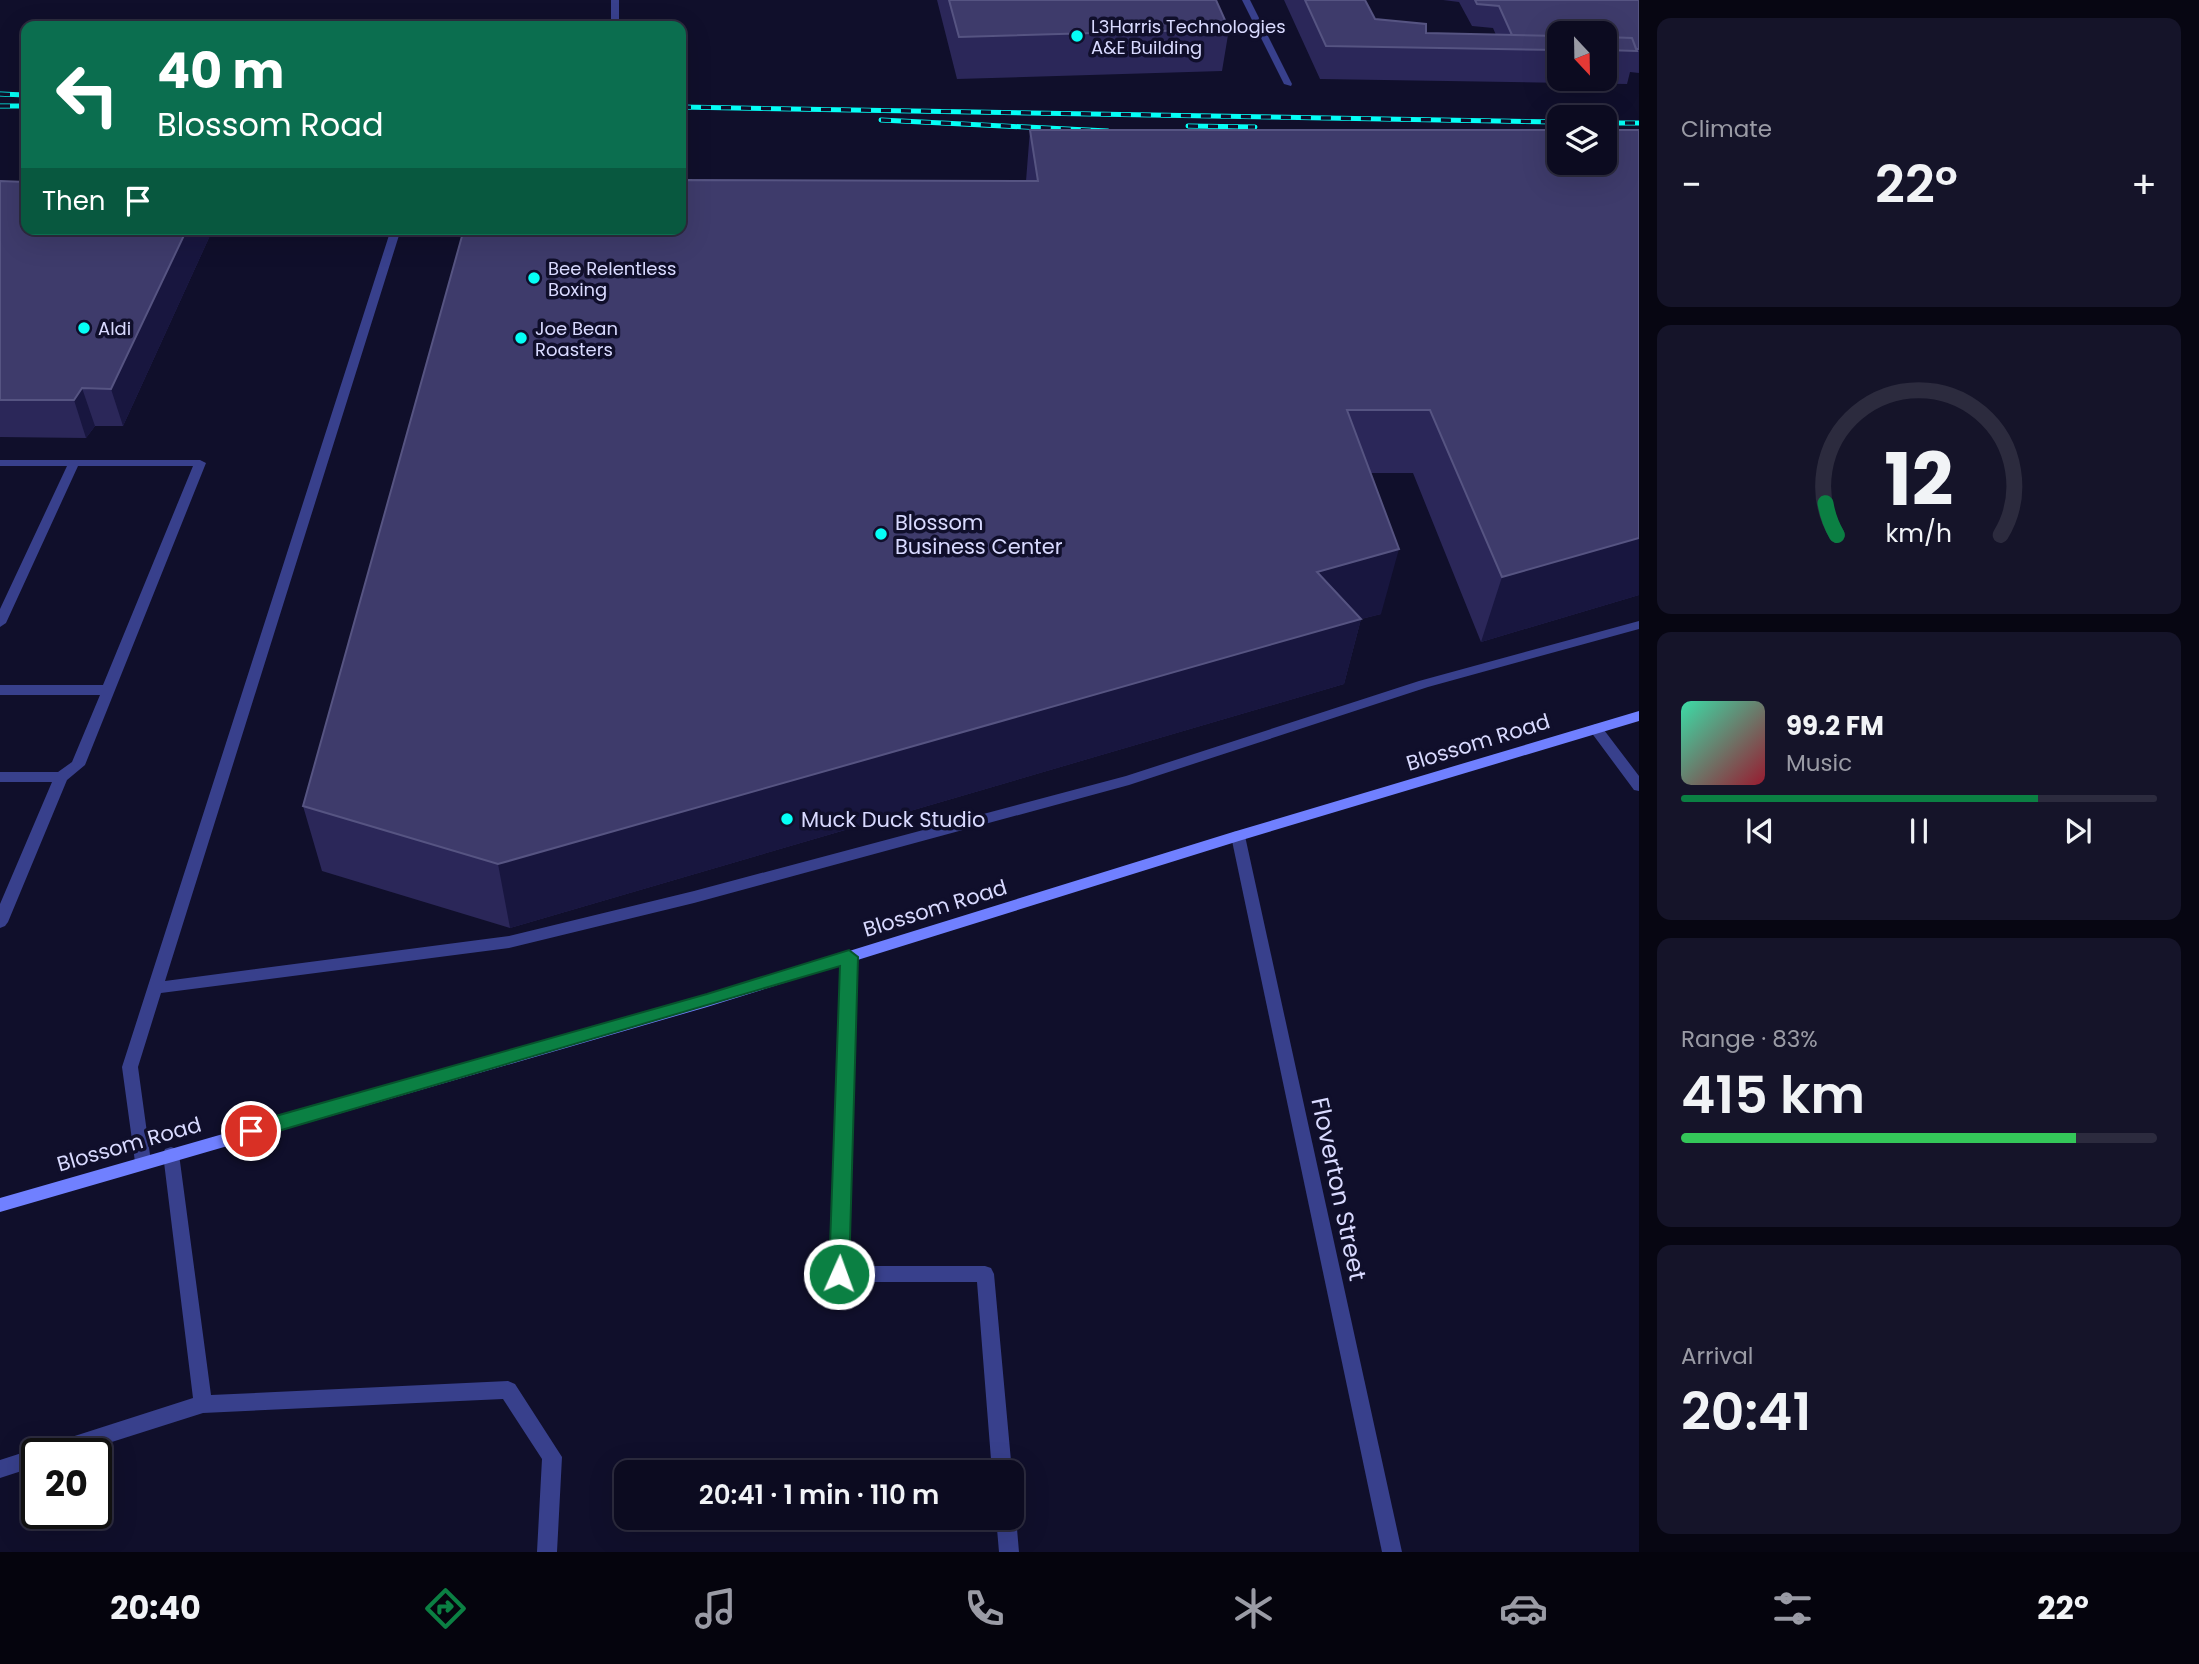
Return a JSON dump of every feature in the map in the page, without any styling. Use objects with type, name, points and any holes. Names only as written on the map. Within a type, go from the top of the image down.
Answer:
[{"type":"street","points":[[615,0],[615,21]]},
{"type":"street","points":[[1246,0],[1288,84]]},
{"type":"street","points":[[143,1162],[130,1067],[394,235]]},
{"type":"street","points":[[0,463],[200,463],[78,765],[61,777],[0,922]]},
{"type":"street","points":[[0,623],[74,463]]},
{"type":"street","points":[[155,988],[509,942],[694,897],[1129,780],[1424,684],[1639,625]]},
{"type":"street","points":[[0,690],[109,690]]},
{"type":"street","name":"Blossom Road","points":[[0,1205],[707,1001],[1238,836],[1639,716]]},
{"type":"street","points":[[1597,729],[1639,786]]},
{"type":"street","points":[[0,777],[61,777]]},
{"type":"street","name":"Floverton Street","points":[[1238,836],[1392,1552]]},
{"type":"street","points":[[849,957],[839,1274],[985,1274],[1001,1460]]},
{"type":"street","points":[[171,1154],[203,1404]]},
{"type":"street","points":[[96,1438],[203,1404],[508,1390],[552,1457],[547,1552]]},
{"type":"street","points":[[0,1469],[21,1462]]},
{"type":"street","points":[[1007,1530],[1009,1552]]},
{"type":"building","points":[[949,0],[1216,0],[1229,29],[959,37]]},
{"type":"building","points":[[1305,0],[1365,0],[1375,19],[1426,24],[1426,33],[1547,36],[1547,50],[1326,46]]},
{"type":"building","points":[[1475,0],[1639,0],[1639,49],[1636,49],[1632,38],[1617,37],[1617,21],[1547,21],[1547,36],[1512,35],[1499,6],[1477,4]]},
{"type":"building","points":[[1617,37],[1632,38],[1637,51],[1617,50]]},
{"type":"building","name":"Blossom Business Center","points":[[1030,130],[1547,130],[1547,175],[1617,175],[1617,130],[1639,130],[1639,538],[1502,577],[1430,410],[1347,410],[1399,549],[1317,572],[1361,619],[498,864],[303,806],[462,235],[686,235],[686,180],[1038,181]]},
{"type":"building","name":"Aldi","points":[[0,181],[21,182],[21,235],[184,235],[111,389],[82,388],[74,400],[0,400]]},
{"type":"railway","points":[[0,94],[21,95]]},
{"type":"railway","points":[[0,106],[21,106]]},
{"type":"railway","points":[[686,107],[1547,122]]},
{"type":"railway","points":[[881,120],[1108,131]]},
{"type":"railway","points":[[1617,123],[1639,123]]},
{"type":"railway","points":[[1188,126],[1255,127]]},
{"type":"place","name":"L3Harris Technologies A&E Building","points":[[1077,36]]},
{"type":"place","name":"Bee Relentless Boxing","points":[[534,278]]},
{"type":"place","name":"Aldi","points":[[84,328]]},
{"type":"place","name":"Joe Bean Roasters","points":[[521,338]]},
{"type":"place","name":"Blossom Business Center","points":[[881,534]]},
{"type":"place","name":"Muck Duck Studio","points":[[787,819]]},
{"type":"route","points":[[251,1131],[707,1001],[849,957],[839,1274]]}]
